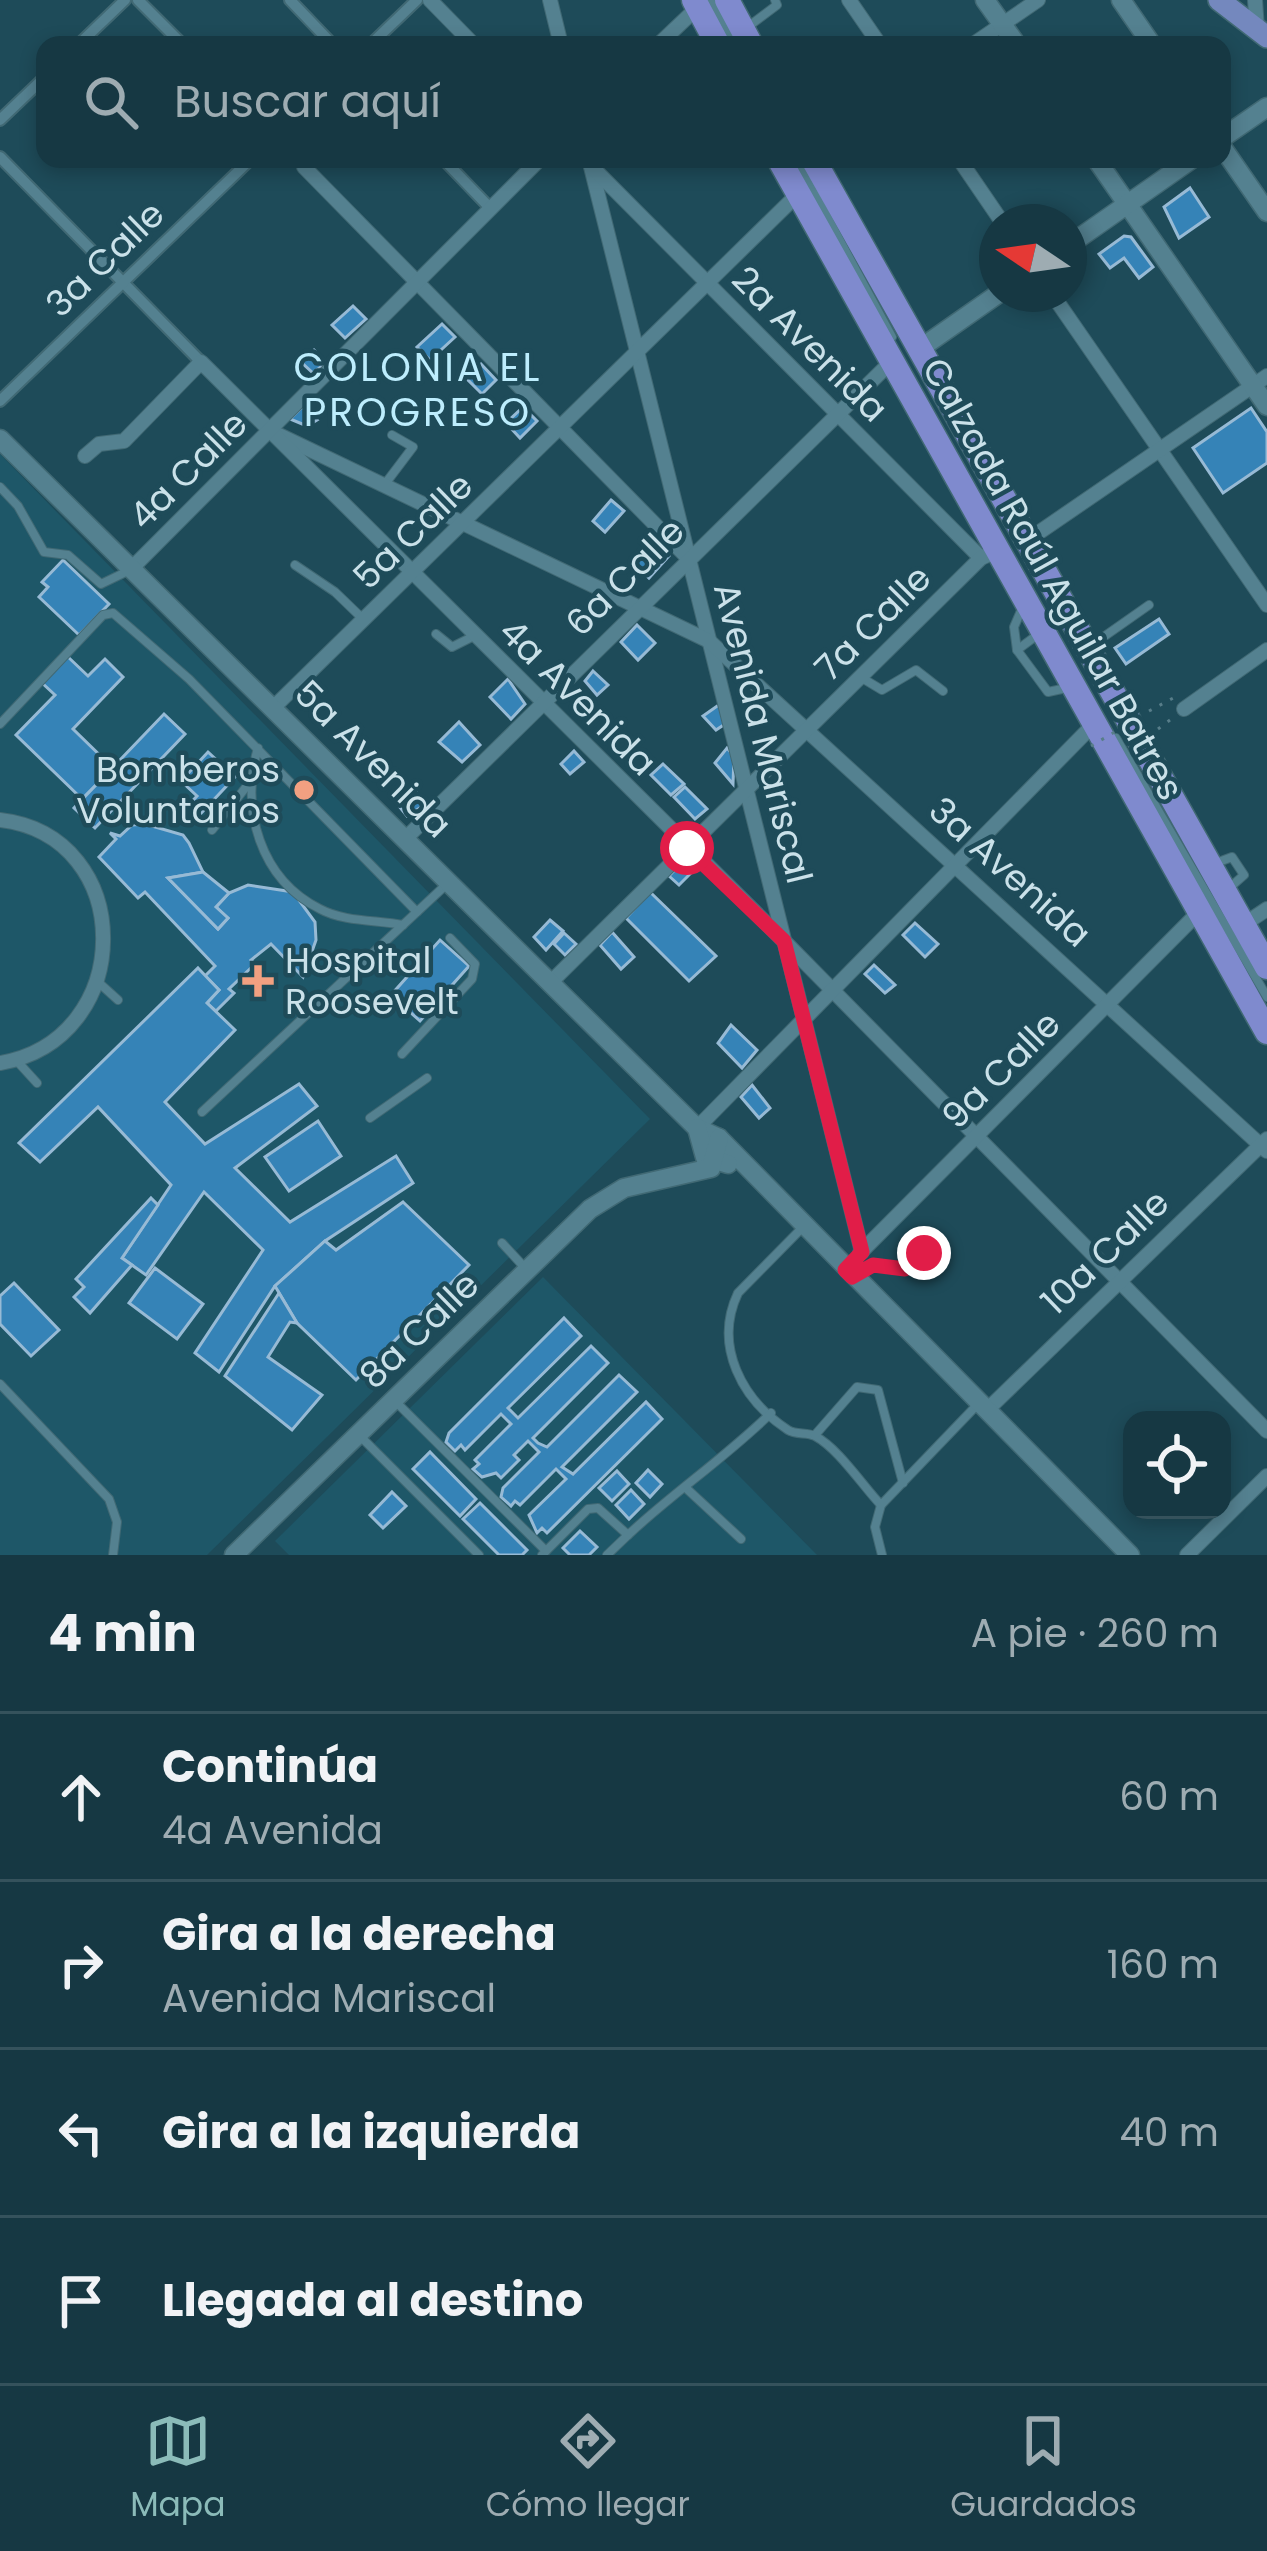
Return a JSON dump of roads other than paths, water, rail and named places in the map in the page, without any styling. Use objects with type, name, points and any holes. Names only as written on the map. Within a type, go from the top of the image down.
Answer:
[{"type":"highway","points":[[727,0],[741,36]]},
{"type":"highway","points":[[701,2],[714,36]]},
{"type":"highway","name":"Calzada Raúl Aguilar Batres","points":[[784,168],[989,555],[1025,603],[1072,686],[1093,735],[1267,1032]]},
{"type":"highway","name":"Calzada Raúl Aguilar Batres","points":[[819,168],[1267,967]]},
{"type":"main road","points":[[1219,0],[1262,33]]},
{"type":"street","points":[[88,36],[125,0]]},
{"type":"street","points":[[138,0],[174,36]]},
{"type":"street","points":[[290,0],[324,36]]},
{"type":"street","points":[[379,36],[416,0]]},
{"type":"street","points":[[430,0],[465,36]]},
{"type":"street","points":[[550,0],[559,36]]},
{"type":"street","points":[[849,0],[874,36]]},
{"type":"street","points":[[985,0],[1011,36]]},
{"type":"street","points":[[985,36],[1038,0]]},
{"type":"street","points":[[1121,0],[1146,36]]},
{"type":"street","points":[[1255,0],[1262,33]]},
{"type":"street","points":[[667,36],[701,2]]},
{"type":"street","points":[[0,120],[36,86]]},
{"type":"street","points":[[1231,135],[1267,107]]},
{"type":"street","points":[[1231,156],[1267,212]]},
{"type":"street","name":"4a Avenida","points":[[0,157],[1267,1431]]},
{"type":"street","name":"3a Calle","points":[[0,401],[242,168]]},
{"type":"street","points":[[305,168],[689,560]]},
{"type":"street","points":[[452,168],[491,208]]},
{"type":"street","name":"4a Calle","points":[[132,568],[531,168]]},
{"type":"street","name":"Avenida Mariscal","points":[[590,168],[862,1252]]},
{"type":"street","name":"2a Avenida","points":[[595,168],[837,415],[989,555]]},
{"type":"street","points":[[965,168],[990,204]]},
{"type":"street","points":[[1102,168],[1260,381],[1267,406]]},
{"type":"street","points":[[1087,232],[1179,168]]},
{"type":"street","name":"5a Calle","points":[[273,708],[464,525],[704,280],[798,194]]},
{"type":"street","points":[[918,350],[979,307]]},
{"type":"street","points":[[1065,312],[1267,605]]},
{"type":"street","points":[[85,456],[99,444],[124,442],[201,362]]},
{"type":"street","name":"6a Calle","points":[[406,838],[890,362]]},
{"type":"street","points":[[1025,542],[1260,381]]},
{"type":"street","points":[[269,430],[710,640]]},
{"type":"street","name":"5a Avenida","points":[[0,439],[551,982],[698,1136],[716,1162]]},
{"type":"street","name":"7a Calle","points":[[551,982],[989,555]]},
{"type":"street","name":"3a Avenida","points":[[710,640],[1265,1145]]},
{"type":"street","points":[[1184,709],[1267,650]]},
{"type":"street","name":"8a Calle","points":[[664,1178],[687,1164],[698,1136],[804,1020],[1093,735]]},
{"type":"street","points":[[0,820],[38,831],[82,869],[104,924],[98,982],[66,1031],[8,1062]]},
{"type":"street","points":[[1243,926],[1267,909]]},
{"type":"street","name":"9a Calle","points":[[849,1274],[862,1252],[1199,912]]},
{"type":"street","name":"5a Avenida","points":[[698,1136],[719,1138],[802,1228],[1130,1555]]},
{"type":"street","points":[[719,1138],[716,1162],[745,1167]]},
{"type":"street","name":"10a Calle","points":[[983,1406],[1265,1145]]},
{"type":"street","name":"8a Calle","points":[[235,1555],[607,1197],[664,1178],[701,1172],[716,1162]]},
{"type":"street","points":[[1186,1555],[1267,1476]]},
{"type":"lane","points":[[701,2],[739,36]]},
{"type":"lane","points":[[747,36],[779,2]]},
{"type":"lane","points":[[801,168],[1096,702],[1267,997]]},
{"type":"lane","points":[[384,486],[412,447],[392,435]]},
{"type":"lane","points":[[0,488],[44,551],[68,555],[101,584],[132,568]]},
{"type":"lane","points":[[295,565],[335,592],[364,620]]},
{"type":"lane","points":[[1025,603],[1014,627],[1017,650],[1048,692],[1072,686]]},
{"type":"lane","points":[[1085,649],[1149,605]]},
{"type":"lane","points":[[0,724],[103,615],[113,613],[258,748],[418,912]]},
{"type":"lane","points":[[1017,650],[1041,632]]},
{"type":"lane","points":[[436,634],[452,647],[474,636]]},
{"type":"lane","points":[[861,677],[882,690],[916,670],[943,691]]},
{"type":"lane","points":[[258,748],[251,781],[256,838],[266,857],[309,902],[330,913],[403,925]]},
{"type":"lane","points":[[212,830],[251,781]]},
{"type":"lane","points":[[202,1112],[449,882]]},
{"type":"lane","points":[[402,1054],[472,979],[475,964],[449,938]]},
{"type":"lane","points":[[98,982],[118,1000]]},
{"type":"lane","points":[[8,1062],[37,1082]]},
{"type":"lane","points":[[370,1118],[427,1078]]},
{"type":"lane","points":[[802,1228],[738,1293],[732,1306],[730,1363],[737,1380],[790,1431],[815,1436],[880,1505]]},
{"type":"lane","points":[[502,1243],[527,1270]]},
{"type":"lane","points":[[849,1274],[873,1265],[905,1269],[930,1246]]},
{"type":"lane","points":[[0,1384],[109,1499],[117,1522],[113,1555]]},
{"type":"lane","points":[[815,1436],[857,1387],[878,1390],[903,1483]]},
{"type":"lane","points":[[394,1400],[544,1553],[588,1509],[598,1508],[628,1534]]},
{"type":"lane","points":[[882,1555],[875,1527],[880,1505],[983,1406]]},
{"type":"lane","points":[[607,1555],[771,1413]]},
{"type":"lane","points":[[359,1435],[479,1555]]},
{"type":"lane","points":[[687,1490],[741,1539]]},
{"type":"place","name":"Bomberos Voluntarios","points":[[304,790]]},
{"type":"place","name":"Hospital Roosevelt","points":[[258,981]]},
{"type":"district","name":"COLONIA EL PROGRESO","points":[[418,390]]}]
